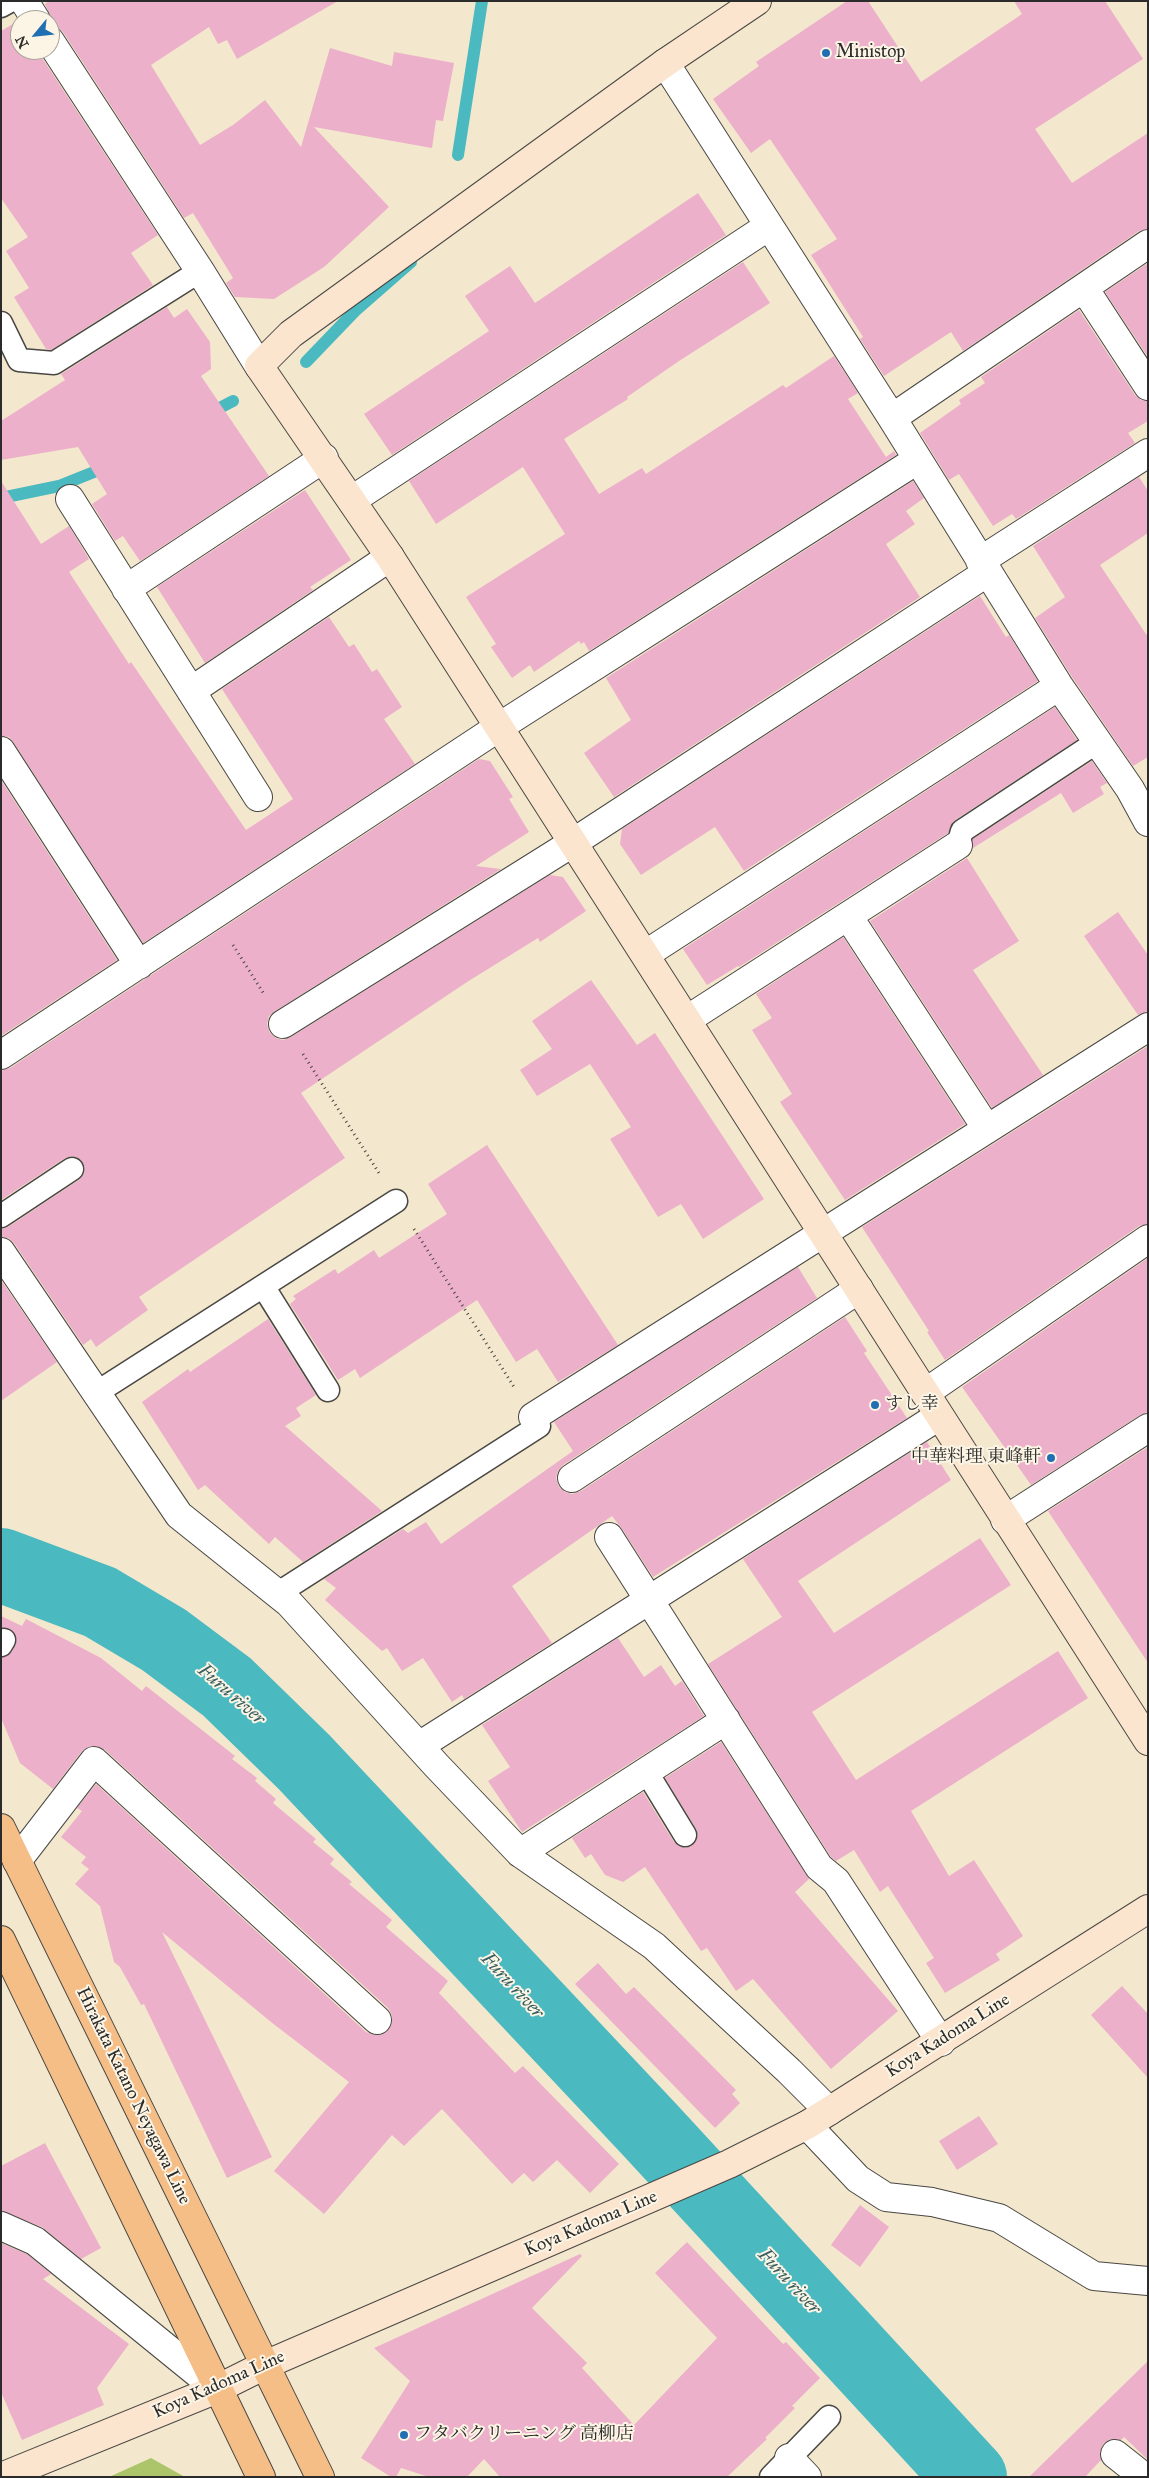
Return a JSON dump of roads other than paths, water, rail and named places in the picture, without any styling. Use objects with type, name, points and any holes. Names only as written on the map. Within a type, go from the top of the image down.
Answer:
[{"type":"main road","name":"Hirakata Katano Neyagawa Line","points":[[1,1828],[320,2477]]},
{"type":"main road","points":[[1,1940],[261,2477]]},
{"type":"street","points":[[259,366],[291,334],[665,63],[757,1]]},
{"type":"street","points":[[60,56],[200,271],[259,366],[324,458],[390,557],[688,1019],[1005,1520],[1148,1741]]},
{"type":"street","points":[[665,63],[892,418],[1059,686],[1097,742],[1139,786],[1148,822]]},
{"type":"street","points":[[352,500],[769,226]]},
{"type":"street","points":[[892,418],[1148,244]]},
{"type":"street","points":[[1084,288],[1148,386]]},
{"type":"street","points":[[284,1024],[574,842],[984,567],[1148,453]]},
{"type":"street","points":[[126,589],[324,458]]},
{"type":"street","points":[[1,1055],[499,727],[918,460]]},
{"type":"street","points":[[70,499],[258,797]]},
{"type":"street","points":[[191,691],[390,557]]},
{"type":"street","points":[[646,954],[1059,686]]},
{"type":"street","points":[[1,751],[139,965]]},
{"type":"street","points":[[688,1019],[958,845]]},
{"type":"street","points":[[848,916],[987,1129]]},
{"type":"street","points":[[536,1421],[823,1233],[1148,1027]]},
{"type":"street","points":[[419,1746],[649,1600],[932,1404],[1148,1239]]},
{"type":"street","points":[[1,1252],[179,1515],[289,1603],[419,1746],[520,1853],[654,1946],[789,2071],[858,2179],[886,2197],[932,2202],[998,2218],[1094,2276],[1148,2281]]},
{"type":"street","points":[[572,1478],[859,1289]]},
{"type":"street","points":[[1005,1520],[1148,1428]]},
{"type":"street","points":[[609,1537],[818,1867],[836,1881],[941,2042]]},
{"type":"street","points":[[520,1853],[726,1720]]},
{"type":"street","points":[[17,1861],[94,1761],[377,2020]]},
{"type":"street","name":"Koya Kadoma Line","points":[[4,2476],[217,2389],[265,2365],[729,2164],[818,2118],[941,2042],[1148,1909]]},
{"type":"street","points":[[1,2226],[35,2241],[217,2389]]},
{"type":"street","points":[[1116,2454],[1144,2477]]},
{"type":"lane","points":[[1,6],[10,1]]},
{"type":"lane","points":[[1,323],[19,360],[54,363],[200,271]]},
{"type":"lane","points":[[958,845],[962,831],[1097,742]]},
{"type":"lane","points":[[1,1216],[72,1169]]},
{"type":"lane","points":[[96,1393],[396,1201]]},
{"type":"lane","points":[[263,1286],[328,1390]]},
{"type":"lane","points":[[277,1594],[536,1421]]},
{"type":"lane","points":[[646,1771],[685,1835]]},
{"type":"lane","points":[[771,2477],[798,2467],[829,2417]]},
{"type":"waterway","points":[[458,155],[482,1]]},
{"type":"waterway","points":[[306,362],[355,311],[411,262]]},
{"type":"waterway","points":[[208,414],[233,401]]},
{"type":"waterway","points":[[1,498],[59,486],[109,466]]},
{"type":"waterway","name":"Furu river","points":[[1,1565],[100,1602],[164,1640],[227,1687],[304,1762],[650,2130],[970,2477]]},
{"type":"place","name":"Ministop","points":[[826,53]]},
{"type":"place","name":"すし幸","points":[[875,1405]]},
{"type":"place","name":"中華料理 東峰軒","points":[[1051,1458]]},
{"type":"place","name":"フタバクリーニング 高柳店","points":[[404,2435]]}]
